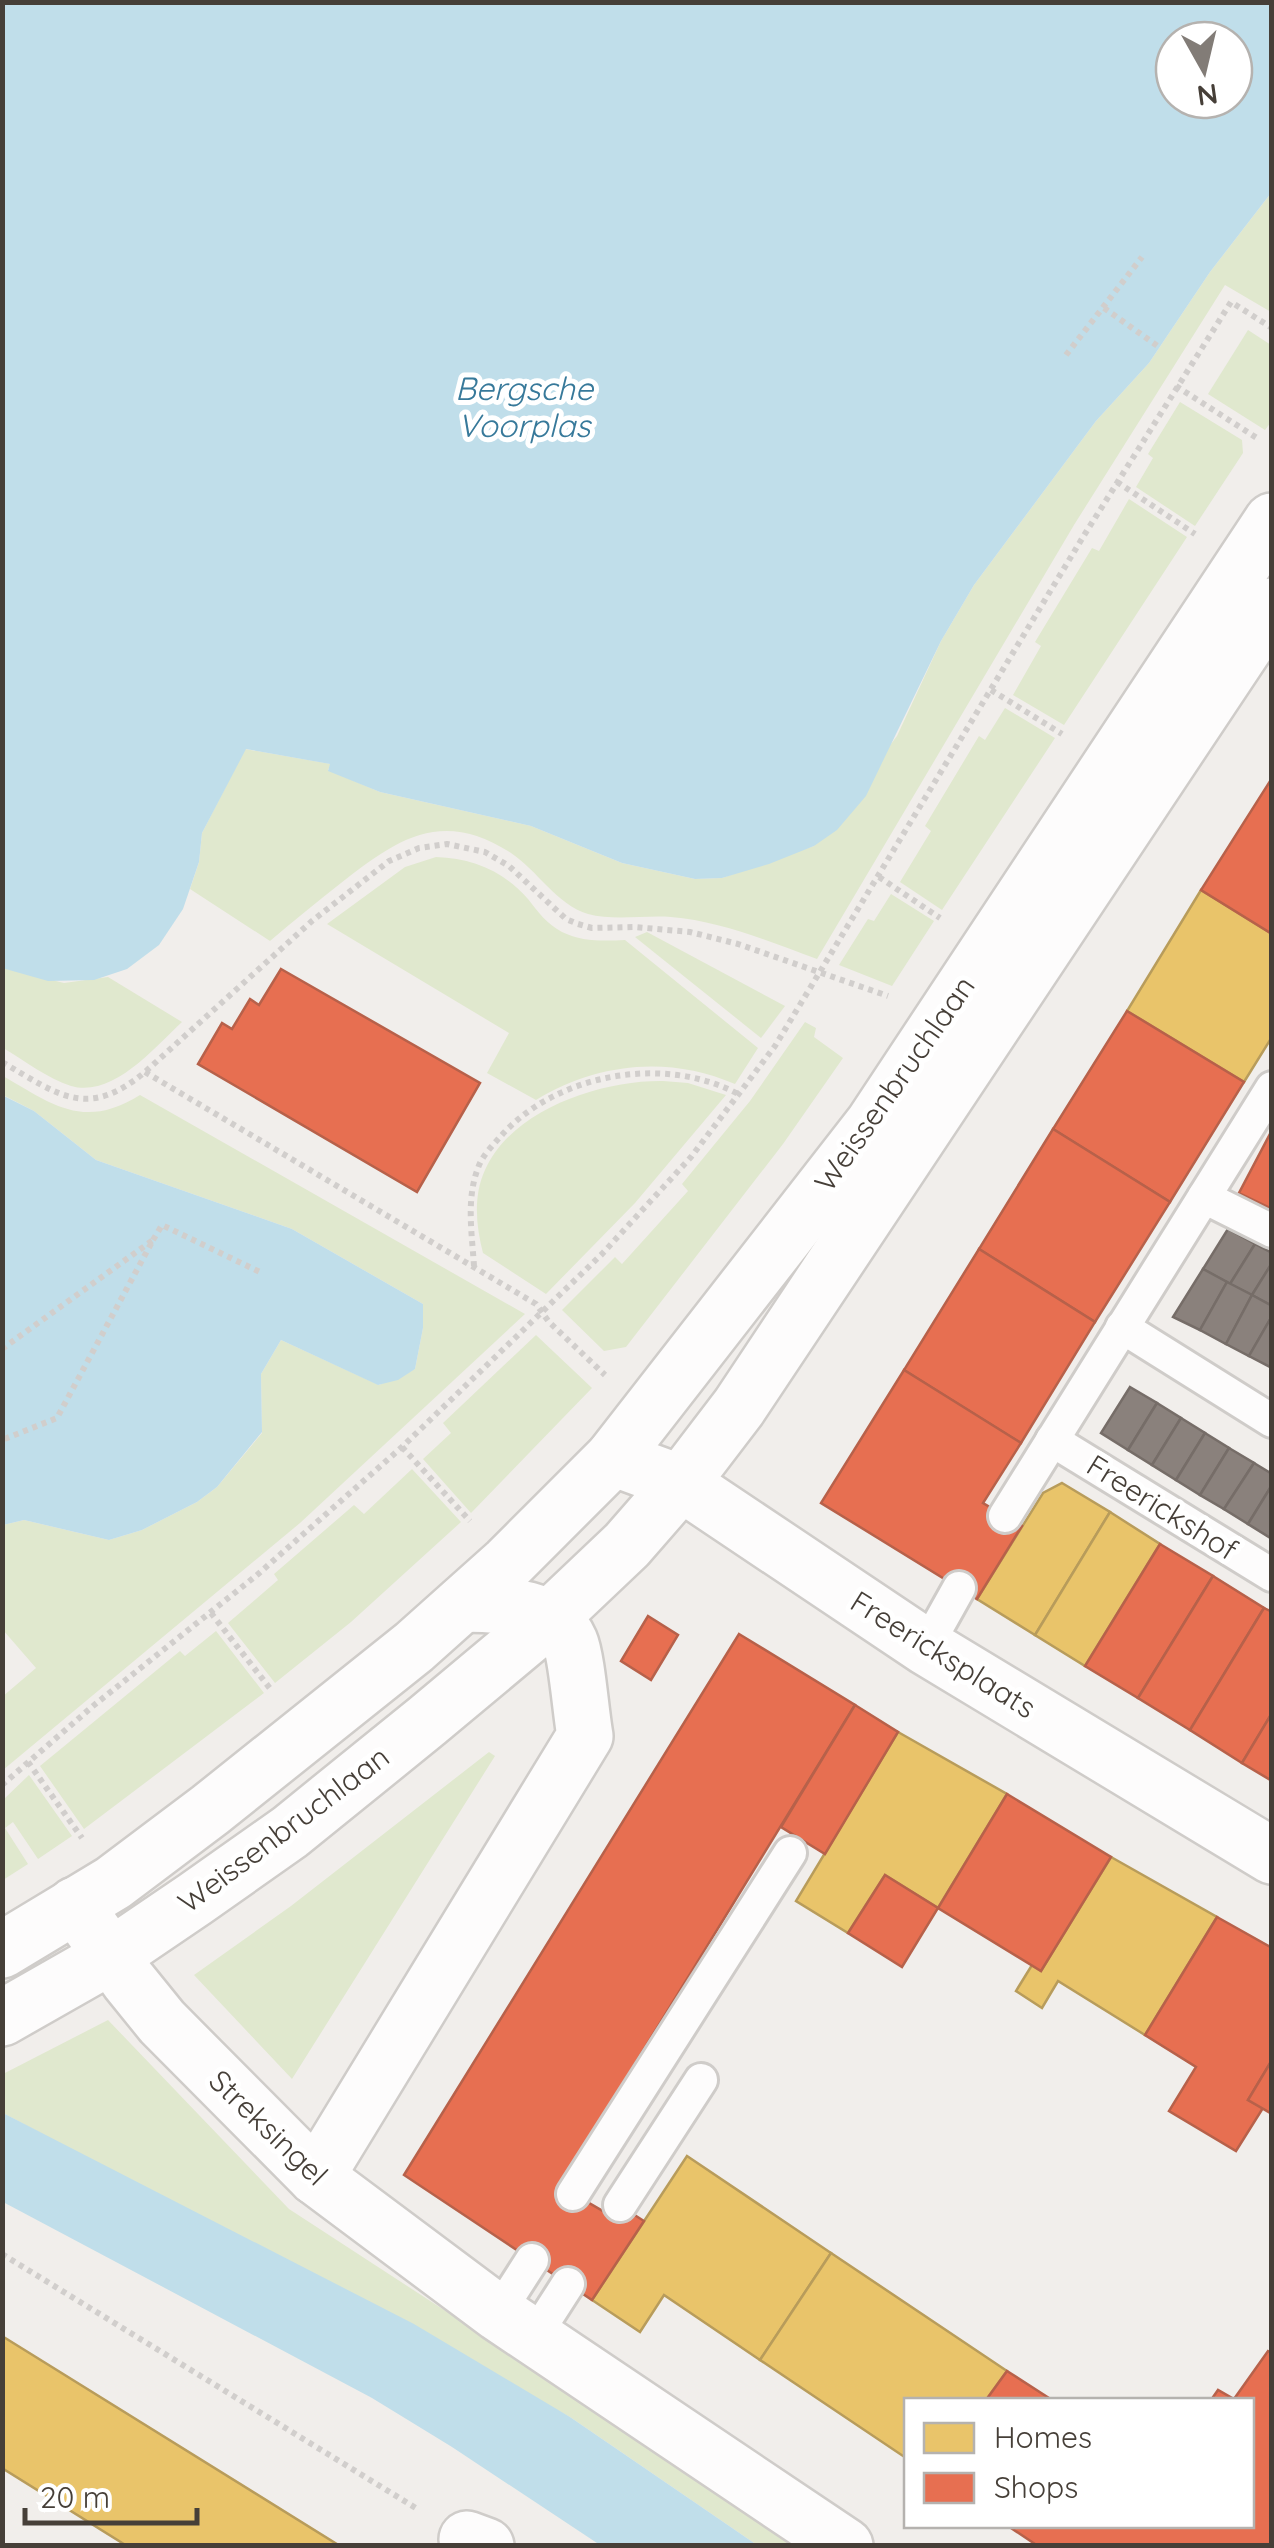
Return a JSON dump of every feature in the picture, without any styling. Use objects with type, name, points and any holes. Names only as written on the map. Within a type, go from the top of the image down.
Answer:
[{"type":"street","name":"Weissenbruchlaan","points":[[2,2018],[111,1956],[290,1832],[549,1619],[627,1545],[681,1484],[739,1407],[1177,707],[1272,520]]},
{"type":"street","name":"Weissenbruchlaan","points":[[2,1950],[94,1894],[306,1734],[463,1604],[614,1458],[873,1124],[942,1018],[1177,707],[1272,606]]},
{"type":"street","name":"Freericksplaats","points":[[614,1458],[681,1484],[926,1647],[1272,1856]]},
{"type":"street","points":[[316,2178],[584,1736],[570,1641],[549,1619],[512,1605],[463,1604]]},
{"type":"street","name":"Streksingel","points":[[94,1894],[111,1956],[162,2022],[316,2178],[516,2325],[845,2546]]},
{"type":"lane","name":"Freerickshof","points":[[1005,1516],[1272,1088]]},
{"type":"lane","points":[[1204,1197],[1272,1232]]},
{"type":"lane","points":[[1122,1327],[1272,1421]]},
{"type":"lane","name":"Freerickshof","points":[[1052,1440],[1272,1575]]},
{"type":"lane","points":[[926,1647],[960,1588]]},
{"type":"lane","points":[[573,2194],[790,1853]]},
{"type":"lane","points":[[620,2205],[701,2080]]},
{"type":"lane","points":[[516,2325],[532,2260]]},
{"type":"lane","points":[[516,2325],[568,2284]]},
{"type":"path","points":[[1066,354],[1142,257]]},
{"type":"path","points":[[2,1785],[211,1613],[402,1446],[542,1313],[692,1157],[740,1095],[822,972],[1230,302],[1272,328]]},
{"type":"path","points":[[1104,308],[1159,348]]},
{"type":"path","points":[[1176,386],[1260,440]]},
{"type":"path","points":[[1117,482],[1196,534]]},
{"type":"path","points":[[991,690],[1065,736]]},
{"type":"path","points":[[2,1062],[55,1092],[88,1101],[107,1097],[145,1072],[312,921],[389,861],[419,848],[446,844],[485,852],[524,878],[549,905],[578,924],[690,932],[738,944],[942,1018]]},
{"type":"path","points":[[878,877],[943,920]]},
{"type":"path","points":[[145,1072],[536,1304],[648,1415]]},
{"type":"path","points":[[474,1268],[471,1205],[478,1165],[530,1110],[592,1082],[632,1075],[685,1076],[740,1095]]},
{"type":"path","points":[[2,1440],[58,1418],[162,1224],[262,1273]]},
{"type":"path","points":[[2,1349],[153,1240]]},
{"type":"path","points":[[402,1446],[508,1563]]},
{"type":"path","points":[[211,1613],[306,1734]]},
{"type":"path","points":[[28,1762],[94,1894]]},
{"type":"path","points":[[2,2254],[477,2542]]},
{"type":"green space","points":[[1271,193],[1271,312],[1225,285],[1074,525],[817,959],[708,923],[671,917],[588,914],[567,903],[511,853],[463,833],[421,835],[381,853],[270,941],[190,889],[199,862],[202,833],[245,749],[331,764],[328,770],[380,792],[531,826],[622,863],[695,879],[722,878],[814,846],[897,736],[941,641],[974,585],[1096,421],[1149,363],[1210,272]]},
{"type":"green space","points":[[1248,330],[1271,345],[1271,422],[1265,430],[1208,394]]},
{"type":"green space","points":[[1180,402],[1242,440],[1243,453],[1195,526],[1136,487],[1153,458],[1148,454]]},
{"type":"green space","points":[[1129,499],[1187,537],[1064,725],[1013,695],[1041,646],[1035,642],[1092,548],[1099,551]]},
{"type":"green space","points":[[1005,708],[1055,738],[942,910],[900,882],[931,831],[925,826],[979,736],[985,740]]},
{"type":"green space","points":[[436,857],[475,863],[498,874],[562,932],[585,939],[625,940],[758,1048],[735,1084],[684,1069],[633,1067],[583,1078],[536,1100],[487,1073],[509,1033],[327,924],[405,867]]},
{"type":"green space","points":[[891,894],[934,921],[892,986],[839,965],[868,919],[874,921]]},
{"type":"green space","points":[[647,932],[785,1006],[761,1038],[635,937]]},
{"type":"green space","points":[[3,968],[64,983],[108,977],[182,1022],[146,1057],[117,1078],[87,1088],[71,1086],[3,1048]]},
{"type":"green space","points":[[805,1022],[816,1028],[814,1037],[843,1058],[783,1144],[626,1347],[604,1351],[562,1310],[615,1257],[622,1264],[688,1191],[682,1184],[750,1101]]},
{"type":"green space","points":[[3,1076],[69,1110],[102,1111],[140,1095],[525,1314],[300,1523],[3,1770],[2,1697],[36,1668],[3,1630],[3,1525],[24,1520],[109,1540],[142,1530],[197,1502],[217,1487],[262,1433],[261,1374],[281,1340],[379,1385],[415,1369],[423,1304],[292,1229],[96,1160],[34,1111],[3,1095]]},
{"type":"green space","points":[[663,1081],[688,1083],[726,1095],[635,1203],[546,1294],[483,1253],[477,1211],[481,1180],[498,1149],[516,1130],[561,1102],[587,1093]]},
{"type":"green space","points":[[536,1335],[592,1388],[471,1513],[423,1459],[451,1433],[443,1423]]},
{"type":"green space","points":[[412,1469],[461,1522],[351,1622],[275,1683],[228,1623],[278,1580],[274,1574],[354,1505],[364,1514]]},
{"type":"green space","points":[[216,1631],[264,1693],[84,1829],[40,1766],[180,1651],[185,1656]]},
{"type":"green space","points":[[489,1752],[495,1756],[292,2079],[194,1975],[291,1906]]},
{"type":"green space","points":[[29,1775],[72,1836],[38,1859],[13,1822],[5,1828],[28,1864],[3,1880],[3,1800]]},
{"type":"green space","points":[[108,2020],[289,2209],[805,2545],[757,2545],[570,2417],[3,2113],[3,2074]]},
{"type":"water","name":"Bergsche Voorplas","points":[[2,3],[1271,3],[1271,193],[1210,272],[1149,363],[1096,421],[974,585],[941,641],[866,796],[837,830],[814,846],[769,864],[722,878],[695,879],[622,863],[531,826],[380,792],[328,771],[330,764],[246,749],[202,833],[199,862],[183,909],[159,945],[127,969],[94,980],[48,981],[2,968]]},
{"type":"water","points":[[2,1095],[34,1111],[96,1160],[292,1229],[423,1304],[415,1369],[398,1380],[378,1385],[281,1340],[261,1374],[262,1432],[217,1487],[197,1502],[142,1530],[109,1540],[24,1520],[3,1525]]},
{"type":"water","points":[[3,2113],[414,2324],[570,2417],[757,2545],[600,2545],[372,2398],[3,2202]]},
{"type":"building: Homes","points":[[1201,890],[1272,934],[1272,1037],[1244,1082],[1127,1011]]},
{"type":"building: Homes","points":[[1062,1483],[1110,1512],[1035,1635],[977,1599],[1043,1493]]},
{"type":"building: Homes","points":[[1110,1512],[1160,1544],[1085,1666],[1035,1635]]},
{"type":"building: Homes","points":[[898,1732],[1007,1794],[938,1908],[885,1875],[848,1933],[796,1901]]},
{"type":"building: Homes","points":[[1111,1857],[1217,1917],[1145,2035],[1058,1981],[1042,2008],[1016,1991],[1032,1965],[1041,1971]]},
{"type":"building: Homes","points":[[687,2156],[831,2253],[760,2360],[664,2295],[640,2332],[592,2300]]},
{"type":"building: Homes","points":[[831,2253],[1007,2371],[987,2398],[904,2398],[904,2457],[760,2360]]},
{"type":"building: Homes","points":[[2,2336],[340,2546],[127,2546],[2,2468]]},
{"type":"building: Shops","points":[[1272,778],[1272,934],[1201,890]]},
{"type":"building: Shops","points":[[281,969],[480,1083],[417,1192],[198,1064],[222,1023],[232,1029],[250,999],[259,1005]]},
{"type":"building: Shops","points":[[1127,1011],[1244,1082],[1170,1202],[1053,1129]]},
{"type":"building: Shops","points":[[1053,1129],[1170,1202],[1095,1322],[979,1249]]},
{"type":"building: Shops","points":[[1272,1130],[1272,1209],[1239,1193]]},
{"type":"building: Shops","points":[[979,1249],[1095,1322],[1021,1443],[904,1370]]},
{"type":"building: Shops","points":[[904,1370],[1021,1443],[983,1503],[1022,1526],[977,1599],[821,1503]]},
{"type":"building: Shops","points":[[1160,1544],[1213,1576],[1138,1698],[1085,1666]]},
{"type":"building: Shops","points":[[1213,1576],[1264,1608],[1190,1730],[1138,1698]]},
{"type":"building: Shops","points":[[1264,1608],[1272,1612],[1272,1713],[1242,1763],[1190,1730]]},
{"type":"building: Shops","points":[[648,1616],[678,1635],[651,1680],[621,1661]]},
{"type":"building: Shops","points":[[739,1634],[855,1705],[560,2186],[603,2211],[611,2200],[644,2221],[592,2300],[404,2175]]},
{"type":"building: Shops","points":[[855,1705],[898,1732],[825,1854],[781,1827]]},
{"type":"building: Shops","points":[[1272,1713],[1272,1781],[1242,1763]]},
{"type":"building: Shops","points":[[1007,1794],[1111,1857],[1041,1971],[938,1908]]},
{"type":"building: Shops","points":[[885,1875],[938,1908],[902,1967],[848,1933]]},
{"type":"building: Shops","points":[[1217,1917],[1272,1948],[1272,2060],[1248,2100],[1263,2108],[1236,2151],[1169,2111],[1196,2067],[1145,2035]]},
{"type":"building: Shops","points":[[1272,2060],[1272,2114],[1248,2100]]},
{"type":"building: Shops","points":[[1268,2351],[1272,2353],[1272,2546],[1038,2546],[1011,2528],[1254,2528],[1254,2398],[1235,2398]]},
{"type":"building: Shops","points":[[1007,2371],[1049,2398],[987,2398]]},
{"type":"building: Shops","points":[[1218,2390],[1232,2398],[1212,2398]]},
{"type":"building: Industry","points":[[1228,1229],[1255,1244],[1230,1284],[1203,1269]]},
{"type":"building: Industry","points":[[1255,1244],[1272,1253],[1272,1263],[1252,1295],[1230,1284]]},
{"type":"building: Industry","points":[[1272,1263],[1272,1306],[1252,1295]]},
{"type":"building: Industry","points":[[1203,1269],[1227,1282],[1200,1330],[1173,1317]]},
{"type":"building: Industry","points":[[1227,1282],[1252,1295],[1226,1344],[1200,1330]]},
{"type":"building: Industry","points":[[1252,1295],[1272,1306],[1272,1316],[1249,1356],[1226,1344]]},
{"type":"building: Industry","points":[[1272,1316],[1272,1368],[1249,1356]]},
{"type":"building: Industry","points":[[1130,1387],[1157,1403],[1128,1450],[1101,1433]]},
{"type":"building: Industry","points":[[1157,1403],[1181,1418],[1152,1465],[1128,1450]]},
{"type":"building: Industry","points":[[1181,1418],[1205,1433],[1176,1480],[1152,1465]]},
{"type":"building: Industry","points":[[1205,1433],[1229,1448],[1200,1495],[1176,1480]]},
{"type":"building: Industry","points":[[1229,1448],[1254,1463],[1224,1509],[1200,1495]]},
{"type":"building: Industry","points":[[1254,1463],[1272,1474],[1272,1485],[1248,1524],[1224,1509]]},
{"type":"building: Industry","points":[[1272,1485],[1272,1539],[1248,1524]]}]
